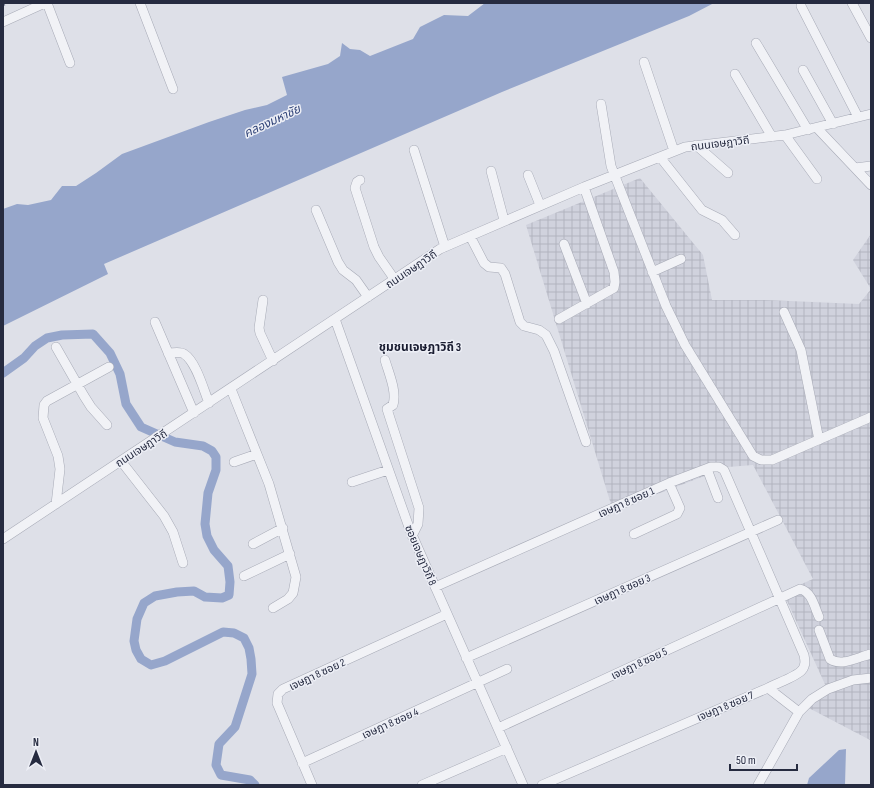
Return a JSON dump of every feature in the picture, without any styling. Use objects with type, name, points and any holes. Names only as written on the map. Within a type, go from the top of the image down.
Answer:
[{"type":"street","points":[[3,22],[46,3],[70,63]]},
{"type":"street","points":[[140,3],[173,89]]},
{"type":"street","points":[[852,3],[871,38]]},
{"type":"street","points":[[801,6],[858,117]]},
{"type":"street","points":[[756,43],[812,129],[855,168],[871,185]]},
{"type":"street","points":[[644,62],[674,151]]},
{"type":"street","points":[[803,70],[833,124]]},
{"type":"street","points":[[735,74],[772,137]]},
{"type":"street","points":[[601,104],[609,157],[614,175],[666,306],[685,345],[753,456],[761,460],[772,460],[871,417]]},
{"type":"street","name":"ถนนเจษฎาวิถี","points":[[3,539],[368,298],[425,258],[445,247],[540,205],[685,147],[785,135],[871,114]]},
{"type":"street","points":[[785,135],[816,179]]},
{"type":"street","points":[[696,145],[728,173]]},
{"type":"street","points":[[414,150],[445,247]]},
{"type":"street","points":[[660,157],[702,210],[722,220],[735,235]]},
{"type":"street","points":[[855,168],[871,166]]},
{"type":"street","points":[[491,171],[504,220]]},
{"type":"street","points":[[528,175],[540,205]]},
{"type":"street","points":[[360,180],[357,182],[355,188],[374,247],[395,280]]},
{"type":"street","points":[[559,319],[614,288],[614,272],[584,187]]},
{"type":"street","points":[[316,210],[338,262],[343,270],[356,280],[368,298]]},
{"type":"street","points":[[470,236],[484,263],[489,267],[501,268],[505,274],[520,322],[524,326],[539,330],[546,335],[554,352],[586,442]]},
{"type":"street","points":[[564,244],[587,304]]},
{"type":"street","points":[[652,272],[681,260]]},
{"type":"street","points":[[263,300],[259,328],[273,361]]},
{"type":"street","points":[[784,312],[801,350],[819,440]]},
{"type":"street","name":"ซอยเจษฎาวิถี 8","points":[[335,319],[412,536],[524,785]]},
{"type":"street","points":[[155,322],[194,413]]},
{"type":"street","points":[[56,347],[91,407],[107,424]]},
{"type":"street","points":[[168,353],[179,352],[185,354],[192,361],[209,403]]},
{"type":"street","points":[[385,360],[395,399],[394,405],[387,409],[419,508],[418,524],[412,536]]},
{"type":"street","points":[[56,504],[60,469],[58,456],[43,418],[44,405],[48,401],[109,367]]},
{"type":"street","points":[[231,389],[270,484],[296,577],[293,593],[288,599],[273,608]]},
{"type":"street","points":[[234,462],[257,454]]},
{"type":"street","points":[[121,461],[164,516],[173,532],[183,563]]},
{"type":"street","name":"เจษฎา 8 ซอย 1","points":[[435,587],[669,483],[707,469],[719,467],[724,470],[765,565]]},
{"type":"street","points":[[707,469],[718,498]]},
{"type":"street","points":[[352,482],[388,470]]},
{"type":"street","points":[[634,534],[677,514],[680,508],[669,483]]},
{"type":"street","name":"เจษฎา 8 ซอย 3","points":[[466,658],[778,520]]},
{"type":"street","points":[[253,544],[282,528]]},
{"type":"street","points":[[244,576],[290,554]]},
{"type":"street","name":"เจษฎา 8 ซอย 7","points":[[542,785],[768,688],[797,674],[803,669],[805,663],[804,654],[765,565]]},
{"type":"street","name":"เจษฎา 8 ซอย 5","points":[[498,728],[800,589],[809,594],[819,617]]},
{"type":"street","name":"เจษฎา 8 ซอย 2","points":[[310,783],[277,703],[278,694],[283,689],[447,614]]},
{"type":"street","points":[[819,630],[830,659],[834,662],[844,662],[871,654]]},
{"type":"street","name":"เจษฎา 8 ซอย 4","points":[[302,763],[507,669]]},
{"type":"street","points":[[758,785],[799,712],[812,699],[828,689],[853,680],[871,678]]},
{"type":"street","points":[[768,688],[799,712]]},
{"type":"street","points":[[422,785],[507,748]]},
{"type":"shaded area","points":[[640,178],[703,255],[712,300],[766,300],[859,304],[871,289],[871,785],[870,740],[803,705],[828,691],[783,592],[813,579],[753,465],[728,467],[613,511],[526,225]]},
{"type":"shaded area","points":[[871,234],[871,289],[853,260]]},
{"type":"water","name":"คลองมหาชัย","points":[[485,3],[714,3],[689,16],[502,92],[104,264],[108,274],[3,326],[3,209],[17,204],[28,205],[51,200],[62,186],[76,186],[122,154],[209,122],[245,110],[267,105],[287,95],[282,77],[328,64],[340,56],[342,43],[350,49],[360,50],[370,56],[413,39],[420,27],[444,15],[468,16]]},
{"type":"water","points":[[846,749],[845,785],[807,785],[809,778],[839,750]]},
{"type":"waterway","points":[[3,373],[24,358],[35,346],[47,338],[62,335],[93,334],[110,353],[120,374],[126,404],[141,427],[175,442],[203,446],[212,451],[216,457],[216,470],[208,493],[205,524],[207,536],[214,550],[228,566],[230,582],[229,595],[222,598],[205,597],[194,591],[155,596],[144,603],[137,619],[134,641],[136,650],[141,659],[151,665],[165,661],[223,632],[234,633],[244,638],[249,648],[252,674],[235,727],[219,744],[216,765],[221,775],[250,780],[255,785]]},
{"type":"railway","points":[[3,5],[7,3]]},
{"type":"district","name":"ชุมชนเจษฎาวิถี 3","points":[[420,347]]}]
